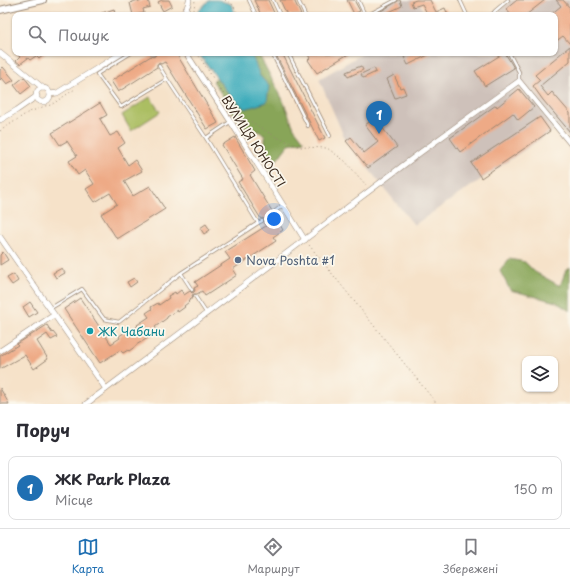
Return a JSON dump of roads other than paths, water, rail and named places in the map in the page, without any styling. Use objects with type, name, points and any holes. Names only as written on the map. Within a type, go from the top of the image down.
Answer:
[{"type":"street","points":[[0,10],[43,0]]},
{"type":"street","points":[[184,12],[188,6],[189,0]]},
{"type":"street","points":[[0,53],[48,90],[50,94]]},
{"type":"street","points":[[50,94],[57,93],[117,56]]},
{"type":"street","name":"ВУЛИЦЯ ЮНОСТІ","points":[[188,56],[305,240]]},
{"type":"street","points":[[86,404],[421,152],[520,81],[570,143]]},
{"type":"street","points":[[0,120],[36,96],[39,90],[44,88]]},
{"type":"street","points":[[36,96],[43,102],[49,99],[50,94]]},
{"type":"street","points":[[0,238],[106,389]]},
{"type":"street","points":[[0,351],[54,315]]},
{"type":"lane","points":[[249,0],[255,12]]},
{"type":"lane","points":[[273,0],[279,12]]},
{"type":"lane","points":[[298,0],[304,12]]},
{"type":"lane","points":[[358,0],[364,12]]},
{"type":"lane","points":[[372,12],[396,0]]},
{"type":"lane","points":[[460,0],[466,12]]},
{"type":"lane","points":[[494,12],[508,0]]},
{"type":"lane","points":[[126,56],[98,74],[121,107],[167,79]]},
{"type":"lane","points":[[273,56],[308,126]]},
{"type":"lane","points":[[290,56],[330,136]]},
{"type":"lane","points":[[511,56],[519,72],[520,81]]},
{"type":"lane","points":[[159,66],[206,138],[258,223]]},
{"type":"lane","points":[[206,138],[231,122]]},
{"type":"lane","points":[[273,213],[283,205]]},
{"type":"lane","points":[[49,309],[82,289],[104,319],[119,322],[181,273],[262,221]]},
{"type":"lane","points":[[181,273],[192,290]]},
{"type":"lane","points":[[195,296],[207,314]]},
{"type":"water","points":[[209,0],[218,0],[231,4],[235,12],[198,12]]},
{"type":"water","points":[[200,56],[252,56],[260,76],[269,86],[267,102],[245,109],[229,94]]},
{"type":"place","name":"ЖК Park Plaza","points":[[379,134]]},
{"type":"place","name":"Nova Poshta #1","points":[[238,260]]},
{"type":"place","name":"ЖК Чабани","points":[[90,331]]}]
